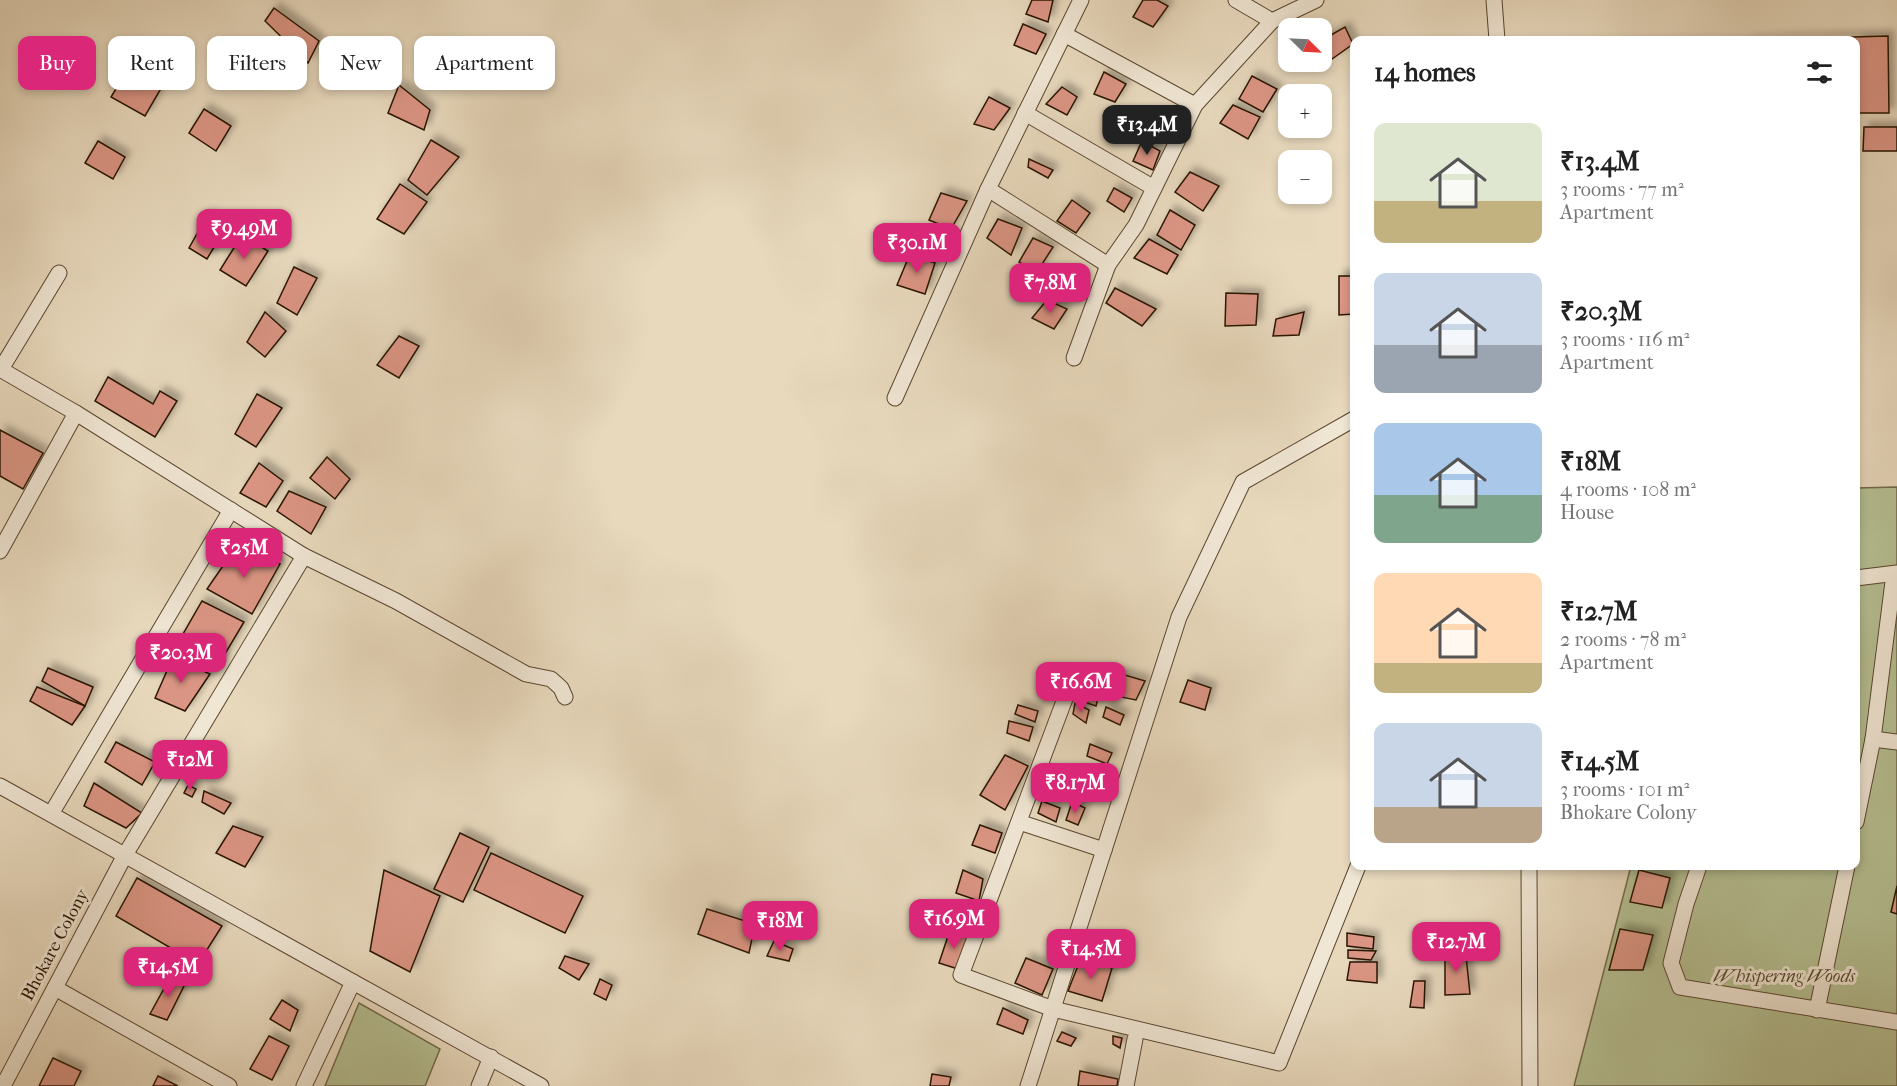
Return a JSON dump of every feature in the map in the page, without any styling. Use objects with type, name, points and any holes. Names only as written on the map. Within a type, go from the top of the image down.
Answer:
[{"type":"street","points":[[895,398],[988,189],[1081,0]]},
{"type":"street","points":[[1236,0],[1272,21]]},
{"type":"street","points":[[1074,358],[1108,265],[1136,225],[1195,105],[1272,21],[1316,0]]},
{"type":"street","points":[[1494,0],[1497,36]]},
{"type":"street","points":[[1064,34],[1195,105]]},
{"type":"street","points":[[1025,113],[1154,188]]},
{"type":"street","points":[[988,189],[1108,265]]},
{"type":"street","points":[[60,273],[0,369],[76,413],[304,556],[396,601],[526,674],[551,679],[561,688],[565,697]]},
{"type":"street","points":[[0,551],[76,413]]},
{"type":"street","points":[[1028,1086],[1179,617],[1243,482],[1350,421]]},
{"type":"street","points":[[51,814],[231,510]]},
{"type":"street","name":"Bhokare Colony","points":[[3,1086],[124,855],[304,556]]},
{"type":"street","points":[[1860,578],[1895,574],[1873,739],[1860,802]]},
{"type":"street","points":[[1072,680],[961,975],[1053,1009],[1279,1063],[1356,870]]},
{"type":"street","points":[[1873,739],[1897,742]]},
{"type":"street","points":[[0,786],[491,1057],[533,1084]]},
{"type":"street","points":[[1019,822],[1104,850]]},
{"type":"street","points":[[1529,870],[1530,1086]]},
{"type":"street","points":[[1698,870],[1686,904],[1671,963],[1680,987],[1897,1022]]},
{"type":"street","points":[[1817,1010],[1845,870]]},
{"type":"street","points":[[304,1086],[353,982]]},
{"type":"street","points":[[55,988],[230,1086]]},
{"type":"street","points":[[1126,1086],[1135,1039]]},
{"type":"street","points":[[479,1086],[491,1057]]},
{"type":"green space","name":"Whispering Woods","points":[[1897,487],[1897,1086],[1574,1086],[1630,870],[1860,870],[1860,488]]},
{"type":"green space","points":[[359,1003],[440,1049],[425,1086],[325,1086]]},
{"type":"building","points":[[1032,0],[1053,0],[1048,22],[1026,14]]},
{"type":"building","points":[[1143,0],[1157,0],[1168,6],[1153,27],[1133,17]]},
{"type":"building","points":[[274,8],[319,41],[308,63],[307,36],[280,36],[265,21]]},
{"type":"building","points":[[1023,24],[1046,34],[1036,54],[1014,45]]},
{"type":"building","points":[[1345,27],[1350,38],[1350,46],[1332,59],[1332,34]]},
{"type":"building","points":[[1888,36],[1889,113],[1860,113],[1860,37]]},
{"type":"building","points":[[1104,72],[1126,84],[1115,102],[1094,94]]},
{"type":"building","points":[[1252,76],[1277,89],[1263,112],[1239,99]]},
{"type":"building","points":[[402,87],[430,110],[424,130],[388,113],[397,90],[402,90]]},
{"type":"building","points":[[1062,87],[1077,97],[1067,115],[1046,104]]},
{"type":"building","points":[[115,90],[160,90],[145,116],[111,97]]},
{"type":"building","points":[[989,97],[1010,108],[994,130],[974,124]]},
{"type":"building","points":[[1233,105],[1260,117],[1248,139],[1220,123]]},
{"type":"building","points":[[204,109],[231,126],[216,151],[189,133]]},
{"type":"building","points":[[1864,127],[1897,127],[1897,151],[1863,151]]},
{"type":"building","points":[[431,140],[459,157],[427,195],[408,180]]},
{"type":"building","points":[[98,141],[125,157],[113,179],[85,163]]},
{"type":"building","points":[[1142,141],[1160,151],[1153,170],[1133,161]]},
{"type":"building","points":[[1029,159],[1053,170],[1048,178],[1028,167]]},
{"type":"building","points":[[1190,172],[1219,186],[1203,211],[1175,192]]},
{"type":"building","points":[[400,184],[427,202],[404,234],[377,219]]},
{"type":"building","points":[[1114,188],[1132,198],[1124,212],[1107,201]]},
{"type":"building","points":[[941,193],[967,201],[951,229],[929,220]]},
{"type":"building","points":[[1072,200],[1090,213],[1076,233],[1057,221]]},
{"type":"building","points":[[1170,210],[1195,225],[1181,250],[1157,235]]},
{"type":"building","points":[[207,216],[226,227],[207,259],[189,248]]},
{"type":"building","points":[[998,219],[1022,228],[1011,255],[987,238]]},
{"type":"building","points":[[242,235],[268,251],[246,286],[220,270]]},
{"type":"building","points":[[1033,238],[1053,247],[1037,272],[1019,262]]},
{"type":"building","points":[[1149,239],[1178,255],[1167,274],[1134,258]]},
{"type":"building","points":[[910,254],[935,263],[925,294],[897,285]]},
{"type":"building","points":[[294,267],[317,278],[297,315],[277,303]]},
{"type":"building","points":[[1339,276],[1350,276],[1350,314],[1339,315]]},
{"type":"building","points":[[1115,288],[1156,309],[1142,326],[1106,303]]},
{"type":"building","points":[[1226,293],[1258,294],[1256,325],[1225,326]]},
{"type":"building","points":[[1047,300],[1067,309],[1054,329],[1032,318]]},
{"type":"building","points":[[265,312],[286,331],[265,357],[247,342]]},
{"type":"building","points":[[1304,312],[1299,335],[1273,336],[1276,319]]},
{"type":"building","points":[[399,336],[419,346],[399,378],[377,365]]},
{"type":"building","points":[[108,377],[153,404],[160,391],[177,401],[155,437],[95,401]]},
{"type":"building","points":[[257,394],[282,408],[256,447],[235,434]]},
{"type":"building","points":[[0,430],[43,453],[23,489],[0,476]]},
{"type":"building","points":[[327,457],[350,479],[335,499],[310,478]]},
{"type":"building","points":[[259,463],[283,481],[266,507],[240,493]]},
{"type":"building","points":[[289,491],[326,507],[311,534],[277,511]]},
{"type":"building","points":[[236,547],[280,564],[252,614],[207,589]]},
{"type":"building","points":[[202,601],[244,622],[219,664],[179,641]]},
{"type":"building","points":[[173,657],[210,674],[185,711],[155,698]]},
{"type":"building","points":[[48,668],[93,687],[85,706],[42,681]]},
{"type":"building","points":[[1118,673],[1145,681],[1136,700],[1111,695]]},
{"type":"building","points":[[1081,678],[1101,686],[1096,706],[1073,698]]},
{"type":"building","points":[[1188,680],[1211,688],[1205,710],[1180,702]]},
{"type":"building","points":[[37,687],[85,706],[72,725],[30,701]]},
{"type":"building","points":[[1075,703],[1089,710],[1086,723],[1073,714]]},
{"type":"building","points":[[1018,705],[1038,711],[1035,722],[1015,714]]},
{"type":"building","points":[[1106,707],[1124,715],[1120,725],[1103,717]]},
{"type":"building","points":[[1009,721],[1033,727],[1029,741],[1007,733]]},
{"type":"building","points":[[116,742],[155,762],[142,785],[105,762]]},
{"type":"building","points":[[1090,744],[1112,753],[1107,764],[1087,756]]},
{"type":"building","points":[[1005,755],[1028,766],[1005,810],[980,795]]},
{"type":"building","points":[[94,783],[142,813],[126,828],[84,806]]},
{"type":"building","points":[[188,785],[196,789],[192,797],[184,793]]},
{"type":"building","points":[[204,791],[231,803],[224,814],[202,802]]},
{"type":"building","points":[[1042,801],[1060,808],[1056,822],[1038,813]]},
{"type":"building","points":[[1072,802],[1085,808],[1078,825],[1066,820]]},
{"type":"building","points":[[980,825],[1002,833],[995,853],[972,845]]},
{"type":"building","points":[[233,826],[263,837],[245,867],[216,853]]},
{"type":"building","points":[[460,833],[489,847],[463,902],[434,889]]},
{"type":"building","points":[[491,853],[583,896],[565,933],[474,890]]},
{"type":"building","points":[[384,870],[440,896],[410,972],[370,951]]},
{"type":"building","points":[[963,870],[983,879],[979,901],[956,893]]},
{"type":"building","points":[[1639,870],[1670,878],[1662,908],[1630,902]]},
{"type":"building","points":[[137,878],[222,926],[198,964],[116,916]]},
{"type":"building","points":[[1897,886],[1897,914],[1891,912]]},
{"type":"building","points":[[707,909],[755,924],[749,953],[698,934]]},
{"type":"building","points":[[1620,929],[1653,935],[1643,970],[1609,970]]},
{"type":"building","points":[[950,930],[968,936],[958,969],[939,963]]},
{"type":"building","points":[[1347,933],[1374,937],[1373,949],[1347,946]]},
{"type":"building","points":[[774,941],[793,949],[789,961],[767,956]]},
{"type":"building","points":[[1465,947],[1470,994],[1445,995],[1445,952]]},
{"type":"building","points":[[1348,950],[1376,951],[1371,960],[1348,958]]},
{"type":"building","points":[[565,956],[589,964],[579,980],[559,968]]},
{"type":"building","points":[[1026,958],[1053,969],[1042,995],[1015,983]]},
{"type":"building","points":[[1081,958],[1112,968],[1102,1001],[1068,991]]},
{"type":"building","points":[[1350,962],[1377,962],[1377,983],[1347,980]]},
{"type":"building","points":[[172,974],[186,982],[167,1020],[150,1014]]},
{"type":"building","points":[[600,979],[612,985],[606,1000],[594,994]]},
{"type":"building","points":[[1414,981],[1425,981],[1424,1008],[1410,1007]]},
{"type":"building","points":[[282,1000],[298,1010],[290,1031],[270,1019]]},
{"type":"building","points":[[1003,1008],[1028,1020],[1023,1034],[997,1024]]},
{"type":"building","points":[[1062,1032],[1076,1038],[1071,1046],[1057,1041]]},
{"type":"building","points":[[269,1036],[289,1046],[272,1080],[250,1069]]},
{"type":"building","points":[[1113,1036],[1122,1038],[1120,1048],[1113,1044]]},
{"type":"building","points":[[53,1058],[81,1071],[74,1086],[39,1086]]},
{"type":"building","points":[[1080,1071],[1118,1079],[1117,1086],[1078,1086]]},
{"type":"building","points":[[932,1074],[951,1077],[949,1086],[930,1086]]},
{"type":"building","points":[[158,1076],[178,1086],[153,1086]]}]
